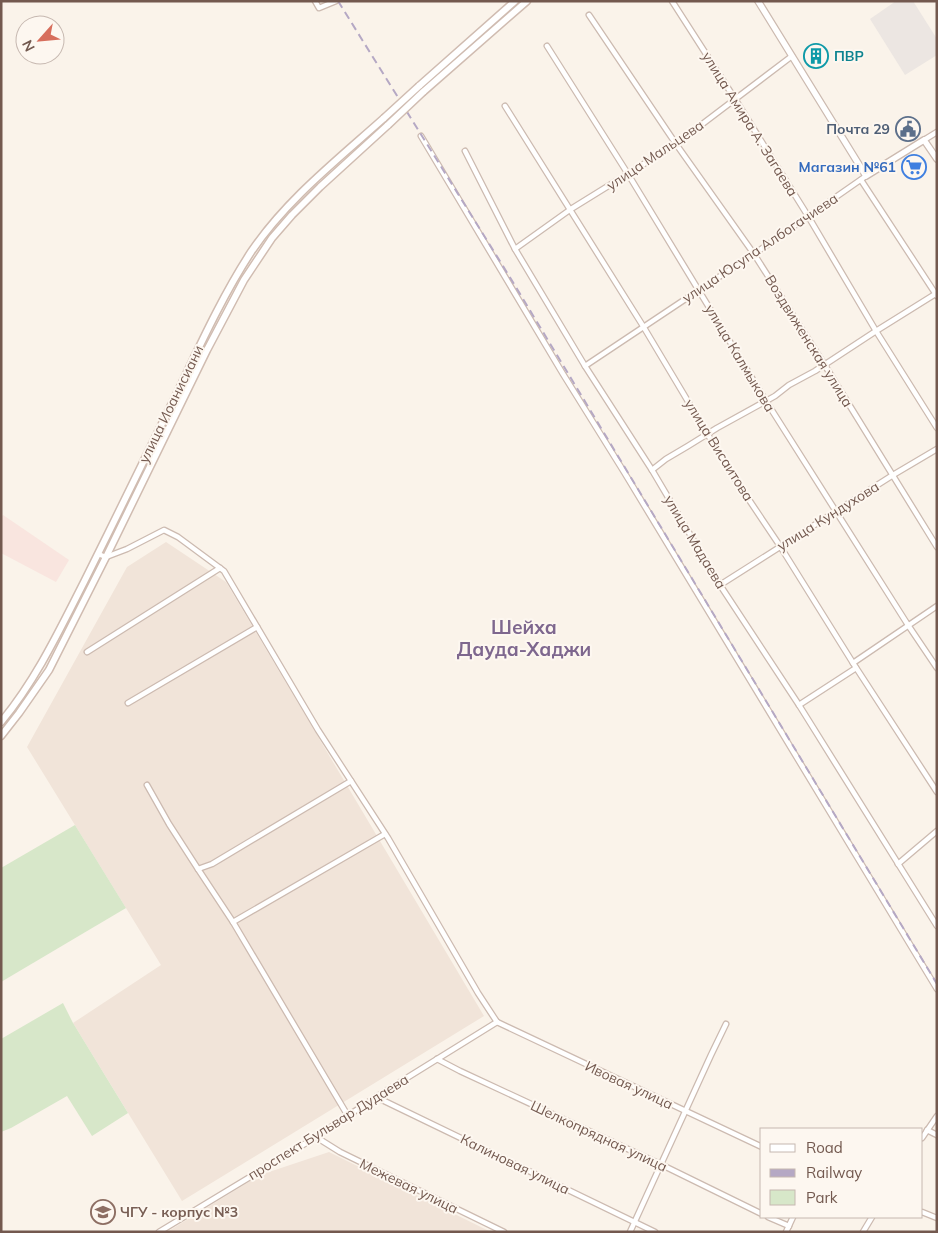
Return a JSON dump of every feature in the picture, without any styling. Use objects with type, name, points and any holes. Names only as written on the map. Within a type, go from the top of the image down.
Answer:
[{"type":"main road","name":"улица Иоанисиани","points":[[1,722],[4,714],[34,677],[45,658],[227,292],[251,252],[293,202],[515,1]]},
{"type":"main road","points":[[1,736],[49,670],[200,365],[244,280],[272,238],[320,187],[527,1]]},
{"type":"street","points":[[315,1],[319,8],[336,1]]},
{"type":"street","name":"улица Амира А. Загаева","points":[[672,1],[808,216],[876,331],[937,428]]},
{"type":"street","points":[[760,2],[866,176]]},
{"type":"street","name":"Воздвиженская улица","points":[[589,15],[676,144],[754,254],[937,547]]},
{"type":"street","name":"улица Калмыкова","points":[[547,46],[628,174],[766,401],[937,668]]},
{"type":"street","name":"улица Мальцева","points":[[515,250],[571,209],[676,144],[792,56]]},
{"type":"street","name":"улица Висаитова","points":[[505,106],[644,326],[729,470],[780,546],[856,668],[937,792]]},
{"type":"street","name":"улица Юсупа Албогачиева","points":[[585,366],[754,254],[866,176],[937,132]]},
{"type":"street","points":[[420,136],[937,990]]},
{"type":"street","points":[[924,140],[937,159]]},
{"type":"street","name":"улица Мадаева","points":[[465,150],[515,250],[585,366],[652,470],[720,585],[799,706],[937,926]]},
{"type":"street","points":[[652,470],[666,459],[717,428],[776,396],[789,385],[815,371],[936,295],[861,180]]},
{"type":"street","name":"улица Кундухова","points":[[720,585],[937,449]]},
{"type":"street","points":[[98,554],[106,557],[127,549],[164,530],[178,536],[224,571],[313,722],[386,834],[478,993],[497,1022]]},
{"type":"street","points":[[87,652],[220,568]]},
{"type":"street","points":[[853,663],[937,606]]},
{"type":"street","points":[[128,703],[257,627]]},
{"type":"street","points":[[799,706],[856,668]]},
{"type":"street","points":[[198,870],[212,864],[351,781]]},
{"type":"street","points":[[147,785],[198,870],[233,922],[348,1116]]},
{"type":"street","points":[[898,864],[937,831]]},
{"type":"street","points":[[233,922],[386,834]]},
{"type":"street","name":"проспект Бульвар Дудаева","points":[[159,1232],[316,1137],[376,1097],[497,1022]]},
{"type":"street","name":"Ивовая улица","points":[[497,1022],[760,1146]]},
{"type":"street","points":[[630,1232],[726,1024]]},
{"type":"street","name":"Шелкопрядная улица","points":[[437,1059],[760,1213]]},
{"type":"street","name":"Калиновая улица","points":[[376,1097],[655,1232]]},
{"type":"street","points":[[923,1136],[937,1116]]},
{"type":"street","points":[[927,1130],[937,1135]]},
{"type":"street","name":"Межевая улица","points":[[316,1137],[340,1152],[504,1232]]},
{"type":"street","points":[[923,1212],[937,1218]]},
{"type":"street","points":[[770,1218],[789,1226]]},
{"type":"street","points":[[786,1232],[793,1218]]},
{"type":"street","points":[[863,1232],[871,1218]]},
{"type":"shaded area","points":[[896,1],[913,1],[937,39],[937,55],[905,75],[870,19]]},
{"type":"shaded area","points":[[3,515],[69,560],[56,582],[1,553],[1,517]]},
{"type":"shaded area","points":[[166,542],[226,582],[484,1016],[182,1201],[73,1023],[161,965],[27,747],[127,567]]},
{"type":"shaded area","points":[[329,1152],[491,1232],[167,1232],[260,1175]]},
{"type":"green space","points":[[75,825],[126,908],[1,982],[1,868]]},
{"type":"green space","points":[[63,1003],[73,1023],[128,1113],[92,1136],[67,1096],[1,1132],[1,1039]]},
{"type":"railway","points":[[338,1],[511,279],[937,984]]},
{"type":"place","name":"ПВР","points":[[816,56]]},
{"type":"place","name":"Почта 29","points":[[908,129]]},
{"type":"place","name":"Магазин №61","points":[[914,167]]},
{"type":"place","name":"ЧГУ - корпус №3","points":[[103,1212]]},
{"type":"district","name":"Шейха Дауда-Хаджи","points":[[524,638]]}]
